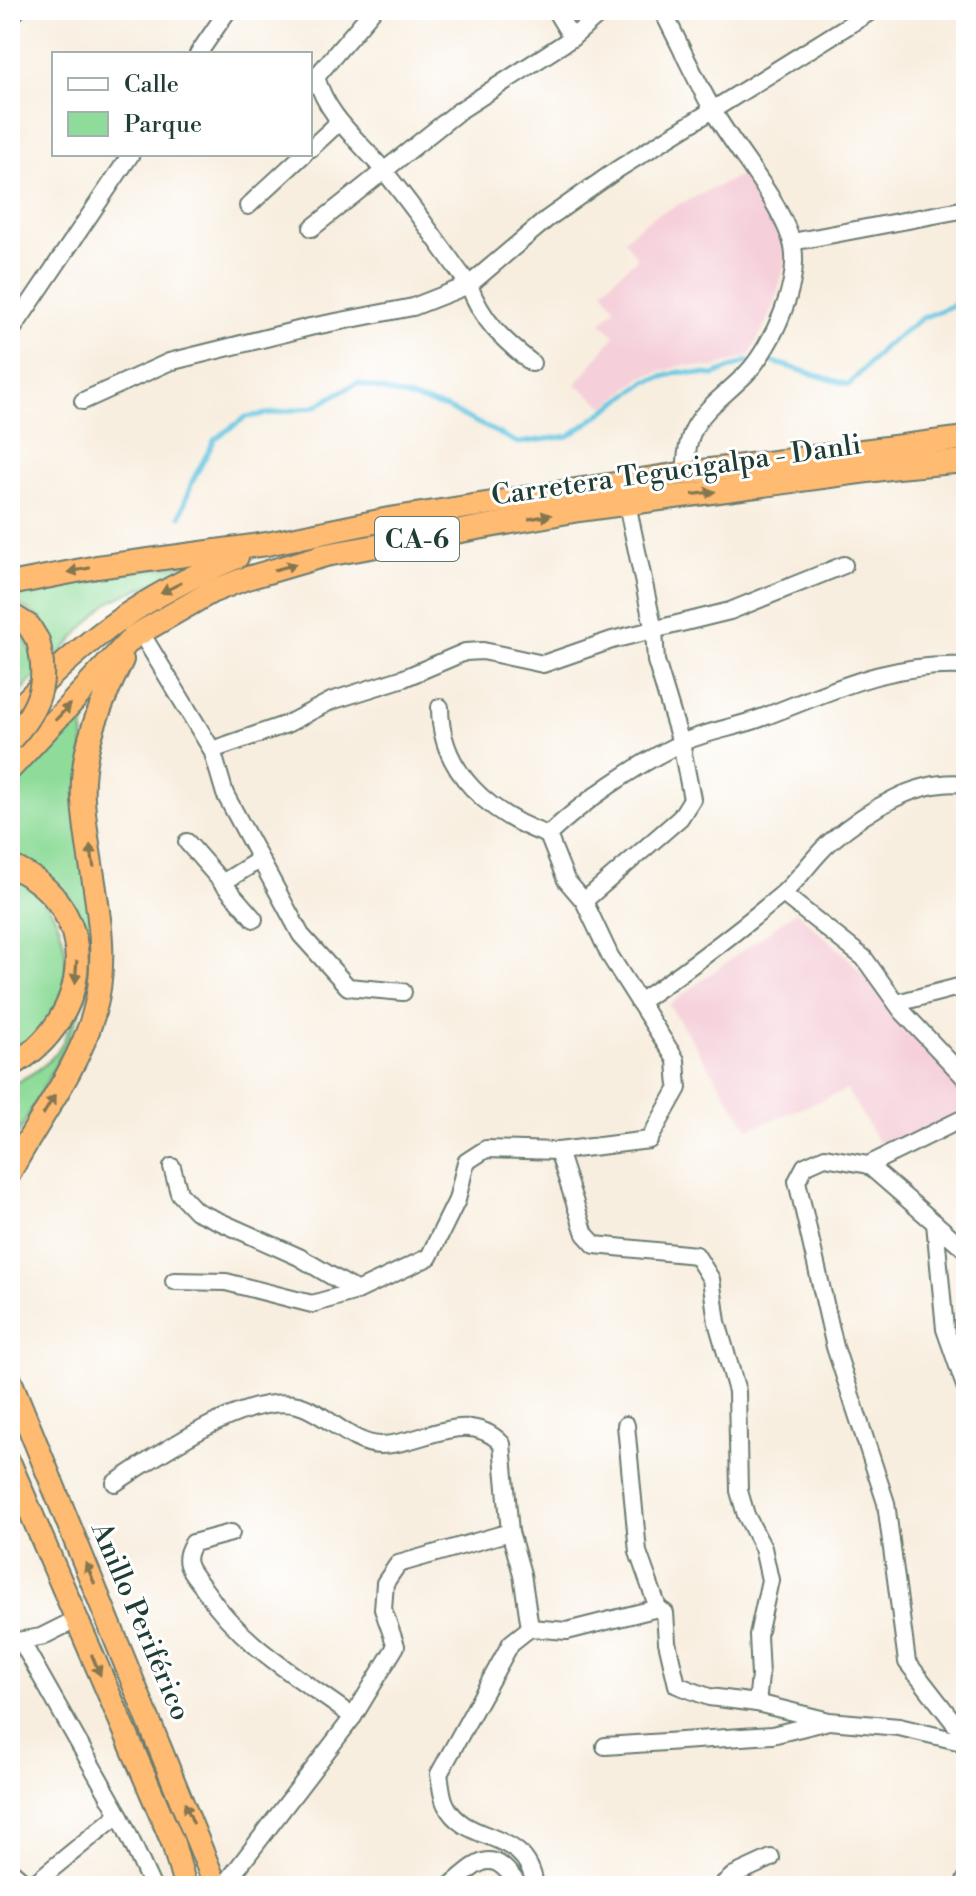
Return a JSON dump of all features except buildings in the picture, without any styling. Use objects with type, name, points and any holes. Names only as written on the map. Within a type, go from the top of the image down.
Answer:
[{"type":"highway","name":"Carretera Tegucigalpa - Danli","points":[[267,544],[389,519],[686,473],[966,438]]},
{"type":"highway","name":"Carretera Tegucigalpa - Danli","points":[[137,635],[211,592],[326,555],[627,504],[966,461]]},
{"type":"highway","points":[[10,584],[97,567],[267,544]]},
{"type":"highway","name":"CA-6","points":[[10,717],[53,672],[120,616],[204,570],[267,544]]},
{"type":"highway","points":[[10,614],[29,626],[38,641],[43,692],[37,706],[10,740]]},
{"type":"highway","points":[[10,1172],[66,1076],[93,1016],[102,946],[83,799],[84,766],[91,729],[137,635]]},
{"type":"highway","name":"CA-6","points":[[10,769],[137,635]]},
{"type":"highway","points":[[10,866],[36,881],[66,914],[76,939],[77,964],[74,991],[65,1013],[33,1053],[10,1066]]},
{"type":"highway","name":"Anillo Periférico","points":[[10,1380],[216,1886]]},
{"type":"highway","name":"Anillo Periférico","points":[[10,1464],[173,1843],[185,1886]]},
{"type":"street","points":[[10,17],[17,10]]},
{"type":"street","points":[[199,52],[228,10]]},
{"type":"street","points":[[373,10],[316,77],[321,95],[338,123],[383,170],[469,285],[476,306],[497,335],[532,363]]},
{"type":"street","points":[[555,10],[572,38]]},
{"type":"street","points":[[312,228],[459,111],[572,38],[604,10]]},
{"type":"street","points":[[662,10],[712,109],[772,201],[792,242],[792,275],[783,312],[765,348],[746,374],[696,420],[685,448],[686,473]]},
{"type":"street","points":[[83,401],[169,362],[310,327],[413,307],[469,285],[547,219],[712,109],[873,10]]},
{"type":"street","points":[[312,147],[338,123]]},
{"type":"street","points":[[10,333],[130,156]]},
{"type":"street","points":[[248,206],[302,156]]},
{"type":"street","points":[[792,242],[966,209]]},
{"type":"street","points":[[584,901],[680,818],[689,806],[691,789],[681,743],[656,661],[654,631],[627,504]]},
{"type":"street","points":[[212,750],[287,724],[331,701],[404,678],[465,652],[483,651],[543,664],[612,640],[730,611],[844,565]]},
{"type":"street","points":[[137,635],[212,750],[225,794],[301,935],[337,979],[348,987],[403,992]]},
{"type":"street","points":[[548,835],[571,814],[681,743],[761,718],[845,683],[925,664],[966,666]]},
{"type":"street","points":[[174,1281],[226,1282],[312,1304],[357,1291],[429,1257],[457,1200],[466,1162],[486,1149],[558,1151],[649,1140],[678,1088],[676,1060],[639,1002],[584,901],[566,880],[548,835],[496,809],[459,774],[445,746],[440,707]]},
{"type":"street","points":[[639,1002],[679,976],[783,894],[829,843],[919,786],[949,782],[966,784]]},
{"type":"street","points":[[187,842],[254,919]]},
{"type":"street","points":[[222,883],[259,860]]},
{"type":"street","points":[[783,894],[864,958],[897,1003],[966,1079]]},
{"type":"street","points":[[897,1003],[966,985]]},
{"type":"street","points":[[868,1165],[966,1117]]},
{"type":"street","points":[[558,1151],[585,1234],[595,1245],[696,1255],[711,1279],[717,1322],[737,1391],[739,1491],[746,1515],[763,1548],[770,1580],[758,1635],[760,1676],[757,1703]]},
{"type":"street","points":[[966,1250],[868,1165],[825,1157],[805,1166],[797,1181],[835,1347],[886,1503],[907,1662],[966,1740]]},
{"type":"street","points":[[172,1167],[179,1193],[196,1211],[299,1257],[357,1291]]},
{"type":"street","points":[[935,1223],[945,1329],[966,1389]]},
{"type":"street","points":[[115,1483],[173,1446],[267,1403],[299,1405],[363,1442],[379,1445],[464,1426],[493,1434],[502,1444],[510,1532],[522,1574],[530,1628]]},
{"type":"street","points":[[626,1425],[638,1552],[658,1608],[665,1613],[667,1642],[677,1685],[709,1697],[757,1703],[829,1721],[899,1727],[966,1740]]},
{"type":"street","points":[[224,1886],[353,1717],[396,1646],[383,1609],[385,1583],[398,1564],[510,1532]]},
{"type":"street","points":[[231,1533],[193,1543],[186,1554],[186,1567],[225,1620],[264,1656],[353,1717]]},
{"type":"street","points":[[535,1886],[529,1861],[516,1849],[476,1832],[446,1806],[439,1774],[511,1643],[530,1628],[567,1631],[658,1608]]},
{"type":"street","points":[[77,1619],[41,1637],[15,1641],[119,1814],[152,1886]]},
{"type":"street","points":[[605,1746],[772,1735],[829,1721]]},
{"type":"street","points":[[10,1870],[30,1886],[119,1814]]},
{"type":"street","points":[[721,1886],[734,1875],[771,1858]]},
{"type":"street","points":[[450,1886],[477,1861],[491,1859],[508,1870],[519,1886]]},
{"type":"street","points":[[963,1886],[966,1879]]},
{"type":"shaded area","points":[[746,173],[783,239],[785,263],[774,307],[750,355],[713,368],[684,365],[642,377],[605,407],[576,384],[615,336],[601,323],[615,308],[603,289],[637,258],[624,239],[652,217]]},
{"type":"shaded area","points":[[796,911],[847,957],[966,1088],[966,1108],[883,1150],[847,1090],[749,1129],[669,1005]]},
{"type":"green space","points":[[199,562],[109,603],[57,657],[41,618],[10,599],[10,589]]},
{"type":"green space","points":[[10,621],[19,626],[40,671],[10,704]]},
{"type":"green space","points":[[96,690],[83,730],[94,978],[65,1047],[10,1150],[10,1086],[45,1064],[63,1041],[76,1004],[82,960],[79,921],[69,897],[46,874],[10,851],[10,784]]},
{"type":"green space","points":[[10,873],[28,884],[53,913],[60,929],[66,965],[61,1001],[54,1018],[40,1036],[10,1059]]},
{"type":"waterway","points":[[770,361],[849,385],[883,348],[922,318],[966,300]]},
{"type":"waterway","points":[[180,516],[192,482],[215,439],[246,417],[314,407],[357,383],[447,408],[518,443],[569,436],[646,382],[680,372],[714,375],[748,361]]}]
